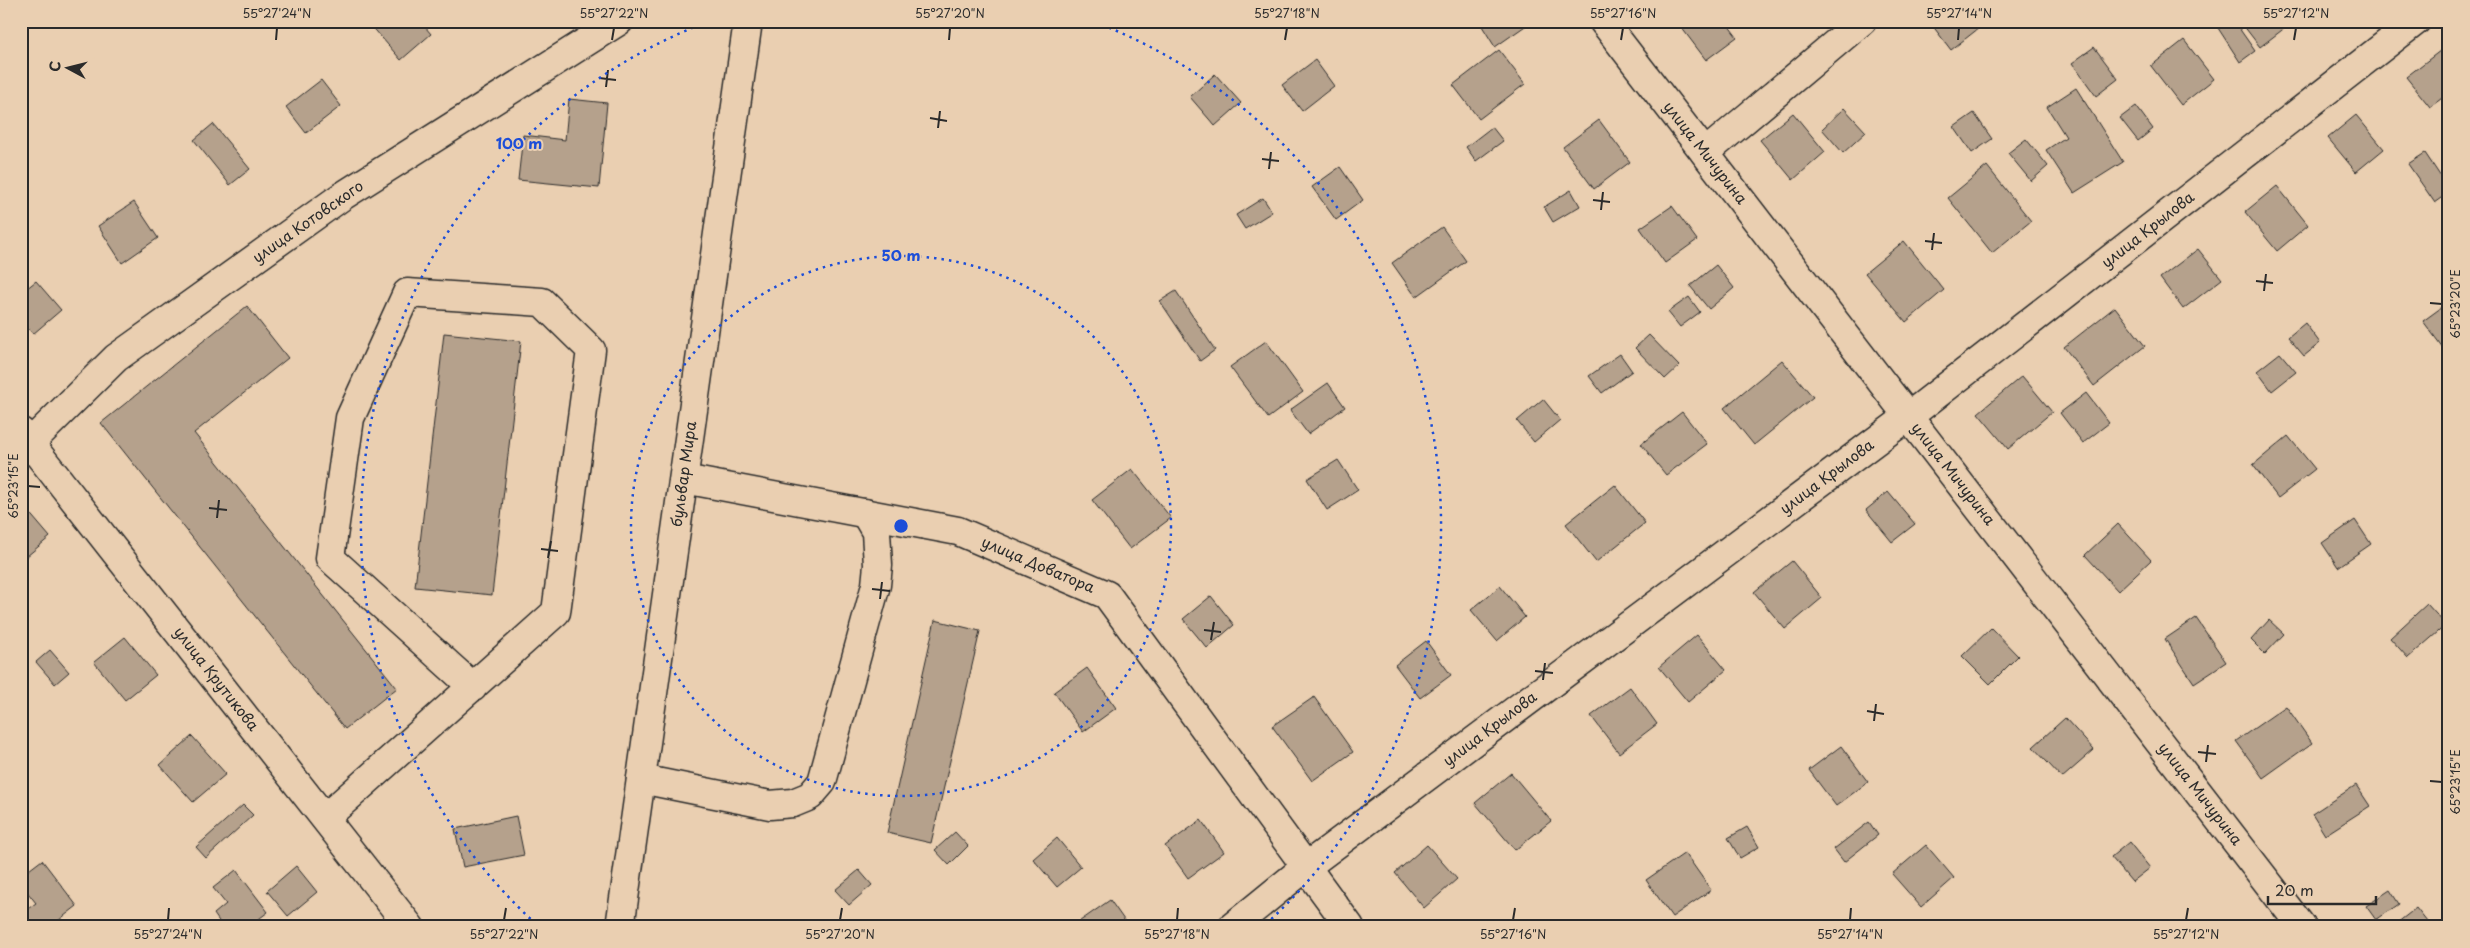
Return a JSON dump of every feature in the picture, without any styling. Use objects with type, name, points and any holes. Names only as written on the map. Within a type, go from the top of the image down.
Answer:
[{"type":"street","name":"улица Котовского","points":[[25,443],[116,358],[341,197],[619,21]]},
{"type":"street","name":"бульвар Мира","points":[[620,927],[748,21]]},
{"type":"street","name":"улица Мичурина","points":[[1603,21],[2302,927]]},
{"type":"street","points":[[1705,153],[1862,21]]},
{"type":"street","name":"улица Крылова","points":[[1232,927],[1306,866],[1909,416],[2416,21]]},
{"type":"street","points":[[325,818],[473,687],[556,612],[591,350],[542,302],[407,293],[350,418],[330,558],[473,687]]},
{"type":"street","name":"улица Крутикова","points":[[25,443],[410,927]]},
{"type":"street","name":"улица Доватора","points":[[684,479],[958,531],[1107,595],[1350,927]]},
{"type":"street","points":[[641,779],[770,805],[793,803],[810,796],[822,782],[876,585],[878,565],[876,532],[865,514]]},
{"type":"building","points":[[373,21],[420,21],[431,34],[401,60],[370,24]]},
{"type":"building","points":[[1489,21],[1531,22],[1495,47],[1482,26]]},
{"type":"building","points":[[1680,21],[1725,21],[1737,37],[1706,60],[1678,23]]},
{"type":"building","points":[[1929,21],[1988,21],[1951,50]]},
{"type":"building","points":[[2228,21],[2234,21],[2255,51],[2240,62],[2218,28]]},
{"type":"building","points":[[2240,21],[2281,21],[2286,27],[2260,47]]},
{"type":"building","points":[[2184,40],[2214,79],[2181,105],[2151,66]]},
{"type":"building","points":[[2449,44],[2449,93],[2430,107],[2406,77]]},
{"type":"building","points":[[2094,47],[2118,79],[2096,96],[2072,63]]},
{"type":"building","points":[[1499,50],[1525,84],[1479,119],[1453,85]]},
{"type":"building","points":[[1315,60],[1334,86],[1302,111],[1282,85]]},
{"type":"building","points":[[1215,74],[1241,103],[1215,126],[1190,97]]},
{"type":"building","points":[[321,80],[341,106],[306,133],[286,107]]},
{"type":"building","points":[[2076,88],[2123,162],[2074,193],[2046,150],[2066,137],[2047,107]]},
{"type":"building","points":[[569,99],[607,103],[599,188],[518,180],[523,135],[565,140]]},
{"type":"building","points":[[2136,106],[2153,129],[2138,141],[2120,118]]},
{"type":"building","points":[[1844,108],[1866,132],[1843,153],[1822,129]]},
{"type":"building","points":[[1793,113],[1825,152],[1793,180],[1760,140]]},
{"type":"building","points":[[1974,113],[1992,139],[1972,153],[1954,127]]},
{"type":"building","points":[[2356,115],[2384,149],[2356,172],[2328,138]]},
{"type":"building","points":[[1599,120],[1630,162],[1594,189],[1563,147]]},
{"type":"building","points":[[213,124],[250,169],[230,185],[194,140]]},
{"type":"building","points":[[1492,127],[1503,141],[1476,161],[1466,147]]},
{"type":"building","points":[[2026,139],[2048,166],[2031,181],[2008,153]]},
{"type":"building","points":[[2425,153],[2449,189],[2449,193],[2435,203],[2408,164]]},
{"type":"building","points":[[1987,166],[2031,221],[1992,253],[1948,198]]},
{"type":"building","points":[[1340,167],[1363,200],[1336,220],[1312,187]]},
{"type":"building","points":[[2277,186],[2308,225],[2277,251],[2245,212]]},
{"type":"building","points":[[1571,190],[1580,206],[1553,222],[1544,207]]},
{"type":"building","points":[[1263,198],[1272,212],[1245,229],[1236,215]]},
{"type":"building","points":[[134,202],[158,238],[122,263],[98,226]]},
{"type":"building","points":[[1672,206],[1697,240],[1665,263],[1640,228]]},
{"type":"building","points":[[1442,227],[1466,261],[1416,297],[1392,263]]},
{"type":"building","points":[[1904,241],[1944,290],[1906,322],[1865,273]]},
{"type":"building","points":[[2198,249],[2222,279],[2183,309],[2160,278]]},
{"type":"building","points":[[1716,265],[1734,288],[1709,309],[1690,286]]},
{"type":"building","points":[[36,281],[61,310],[33,334],[21,319],[21,293]]},
{"type":"building","points":[[1176,291],[1215,350],[1200,361],[1160,301]]},
{"type":"building","points":[[1689,297],[1700,312],[1680,327],[1668,312]]},
{"type":"building","points":[[2449,302],[2449,356],[2423,321]]},
{"type":"building","points":[[247,306],[288,358],[194,433],[397,688],[345,729],[101,423]]},
{"type":"building","points":[[2115,307],[2145,346],[2094,386],[2064,347]]},
{"type":"building","points":[[2305,323],[2320,343],[2304,356],[2288,337]]},
{"type":"building","points":[[444,333],[521,341],[492,595],[415,587]]},
{"type":"building","points":[[1649,335],[1679,366],[1665,379],[1635,348]]},
{"type":"building","points":[[1266,341],[1303,392],[1268,418],[1230,367]]},
{"type":"building","points":[[2280,353],[2296,372],[2272,391],[2257,371]]},
{"type":"building","points":[[1620,354],[1632,371],[1602,393],[1589,376]]},
{"type":"building","points":[[1782,360],[1813,397],[1754,445],[1724,408]]},
{"type":"building","points":[[2022,376],[2052,412],[2008,449],[1978,413]]},
{"type":"building","points":[[1328,383],[1345,407],[1308,434],[1290,410]]},
{"type":"building","points":[[2086,393],[2109,423],[2083,443],[2060,413]]},
{"type":"building","points":[[1543,399],[1560,420],[1534,442],[1517,421]]},
{"type":"building","points":[[1682,412],[1707,444],[1666,475],[1641,444]]},
{"type":"building","points":[[2288,436],[2315,469],[2278,498],[2253,465]]},
{"type":"building","points":[[1338,460],[1358,490],[1327,510],[1307,479]]},
{"type":"building","points":[[1132,469],[1171,518],[1130,549],[1092,500]]},
{"type":"building","points":[[1615,485],[1645,523],[1596,562],[1566,524]]},
{"type":"building","points":[[1888,492],[1915,524],[1892,542],[1866,510]]},
{"type":"building","points":[[21,503],[50,537],[21,561]]},
{"type":"building","points":[[2355,520],[2371,544],[2338,567],[2322,543]]},
{"type":"building","points":[[2118,524],[2151,560],[2118,591],[2085,555]]},
{"type":"building","points":[[1792,561],[1822,598],[1785,629],[1754,592]]},
{"type":"building","points":[[1500,586],[1525,617],[1497,641],[1471,610]]},
{"type":"building","points":[[1211,596],[1234,625],[1207,648],[1183,619]]},
{"type":"building","points":[[2427,604],[2446,625],[2408,658],[2390,638]]},
{"type":"building","points":[[2196,618],[2226,662],[2194,683],[2165,639]]},
{"type":"building","points":[[935,620],[980,631],[931,843],[887,833]]},
{"type":"building","points":[[2269,620],[2284,634],[2265,654],[2251,640]]},
{"type":"building","points":[[1991,628],[2018,656],[1990,684],[1962,656]]},
{"type":"building","points":[[1697,635],[1726,670],[1688,702],[1659,667]]},
{"type":"building","points":[[125,637],[156,675],[125,700],[94,662]]},
{"type":"building","points":[[1426,641],[1451,675],[1420,698],[1395,665]]},
{"type":"building","points":[[50,650],[69,672],[55,684],[36,662]]},
{"type":"building","points":[[1087,668],[1116,708],[1083,732],[1054,692]]},
{"type":"building","points":[[1630,687],[1657,724],[1619,753],[1591,716]]},
{"type":"building","points":[[1314,697],[1353,752],[1312,781],[1272,726]]},
{"type":"building","points":[[2286,706],[2312,743],[2263,778],[2236,741]]},
{"type":"building","points":[[2065,718],[2094,750],[2062,778],[2033,747]]},
{"type":"building","points":[[192,736],[226,774],[193,802],[160,765]]},
{"type":"building","points":[[1841,746],[1868,782],[1836,806],[1809,770]]},
{"type":"building","points":[[1511,773],[1551,821],[1515,850],[1475,803]]},
{"type":"building","points":[[2356,785],[2370,806],[2325,835],[2312,814]]},
{"type":"building","points":[[243,805],[253,815],[206,858],[196,847]]},
{"type":"building","points":[[516,816],[524,855],[463,867],[455,829]]},
{"type":"building","points":[[1201,820],[1224,852],[1188,878],[1165,846]]},
{"type":"building","points":[[1869,822],[1878,835],[1844,862],[1834,849]]},
{"type":"building","points":[[1747,827],[1759,847],[1740,858],[1728,838]]},
{"type":"building","points":[[955,832],[968,846],[949,865],[935,850]]},
{"type":"building","points":[[1057,838],[1081,867],[1057,887],[1033,859]]},
{"type":"building","points":[[2129,842],[2150,868],[2132,882],[2111,857]]},
{"type":"building","points":[[1427,845],[1457,879],[1424,908],[1395,873]]},
{"type":"building","points":[[1926,845],[1954,878],[1921,907],[1892,874]]},
{"type":"building","points":[[1685,853],[1711,890],[1672,917],[1646,880]]},
{"type":"building","points":[[42,860],[77,906],[50,927],[21,927],[21,914],[36,903],[21,884],[21,876]]},
{"type":"building","points":[[296,866],[317,892],[288,916],[267,891]]},
{"type":"building","points":[[236,870],[268,912],[248,927],[223,927],[214,914],[226,904],[213,888]]},
{"type":"building","points":[[859,870],[872,885],[849,905],[835,890]]},
{"type":"building","points":[[2390,890],[2399,904],[2376,920],[2366,906]]},
{"type":"building","points":[[1110,900],[1129,927],[1073,927],[1073,926]]},
{"type":"building","points":[[2416,908],[2431,927],[2392,927]]}]
